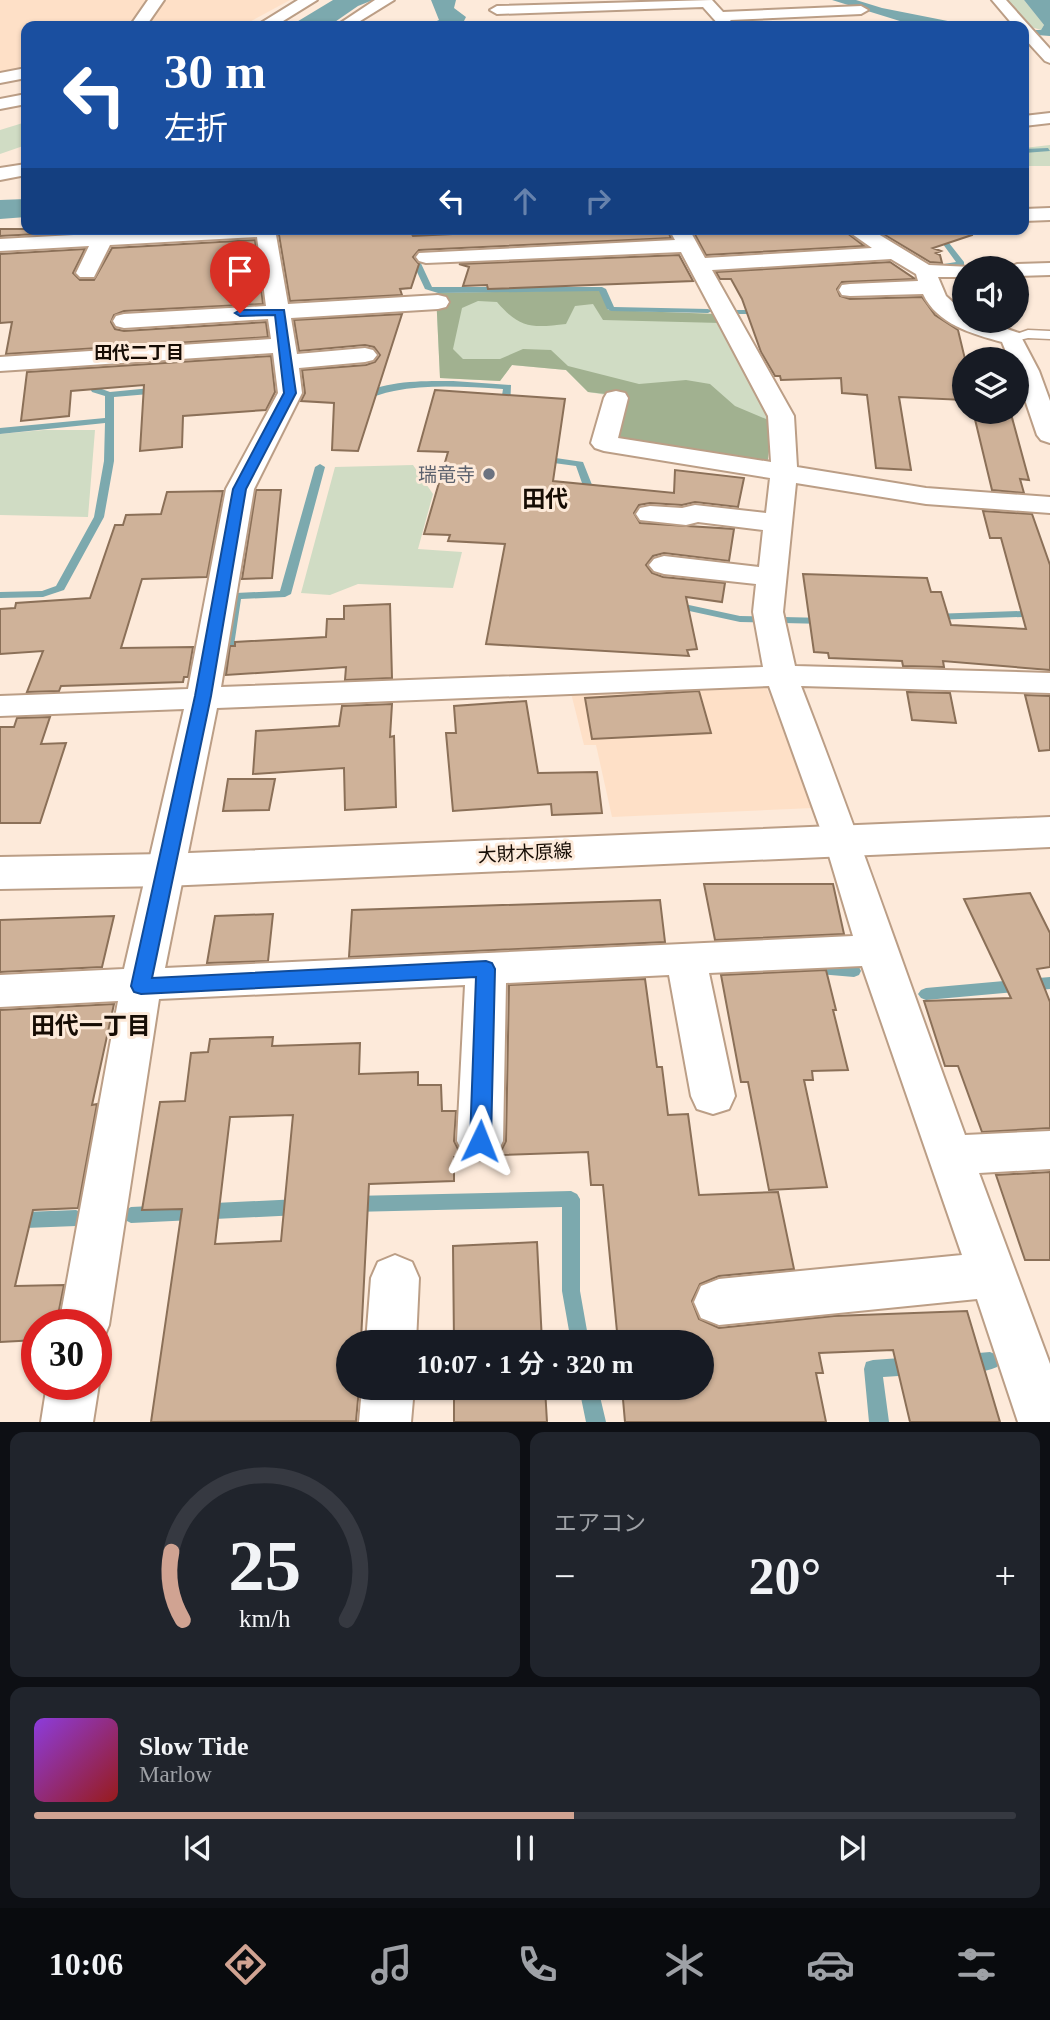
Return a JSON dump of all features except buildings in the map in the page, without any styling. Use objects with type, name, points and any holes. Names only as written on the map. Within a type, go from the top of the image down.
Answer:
[{"type":"street","points":[[141,21],[156,0]]},
{"type":"street","points":[[273,21],[309,0]]},
{"type":"street","points":[[351,21],[370,6],[387,0]]},
{"type":"street","points":[[999,0],[1017,21]]},
{"type":"street","points":[[497,10],[573,3],[705,2],[725,21],[861,10]]},
{"type":"street","points":[[573,3],[582,21]]},
{"type":"street","points":[[1029,37],[1046,60]]},
{"type":"street","points":[[0,78],[21,75]]},
{"type":"street","points":[[0,104],[21,100]]},
{"type":"street","points":[[1029,120],[1050,118]]},
{"type":"street","points":[[0,174],[21,171]]},
{"type":"street","points":[[1029,215],[1050,214]]},
{"type":"street","points":[[0,245],[166,235]]},
{"type":"street","points":[[86,1309],[141,986],[203,696],[240,489],[290,390],[271,262],[270,235]]},
{"type":"street","points":[[865,235],[929,279],[936,298],[951,314],[978,328],[1011,338],[1039,371],[1050,435]]},
{"type":"street","points":[[87,273],[103,238]]},
{"type":"street","points":[[426,257],[688,247],[894,253]]},
{"type":"street","points":[[688,247],[781,416],[784,432],[784,474],[770,578],[769,621],[780,676],[842,839],[877,950],[1045,1422]]},
{"type":"street","points":[[1029,270],[1050,269]]},
{"type":"street","points":[[850,290],[952,274]]},
{"type":"street","points":[[124,321],[438,302]]},
{"type":"street","points":[[0,364],[286,353],[365,355]]},
{"type":"street","points":[[616,398],[604,443],[926,496],[1049,507]]},
{"type":"street","points":[[650,514],[686,517],[695,513],[777,523]]},
{"type":"street","points":[[664,565],[770,578]]},
{"type":"street","points":[[0,706],[203,696],[780,676],[1050,683]]},
{"type":"street","name":"大財木原線","points":[[0,873],[165,870],[1050,832]]},
{"type":"street","points":[[0,991],[877,950]]},
{"type":"street","points":[[686,959],[713,1096]]},
{"type":"street","points":[[480,1141],[486,969]]},
{"type":"street","points":[[950,1155],[1050,1150]]},
{"type":"street","points":[[719,1302],[992,1275]]},
{"type":"street","points":[[392,1330],[395,1278]]},
{"type":"street","points":[[67,1422],[71,1400]]},
{"type":"street","points":[[385,1422],[387,1400]]},
{"type":"lane","points":[[1011,338],[1028,334],[1050,335]]},
{"type":"shaded area","points":[[0,0],[290,0],[251,21],[21,21],[21,69],[0,73]]},
{"type":"shaded area","points":[[766,686],[813,808],[612,817],[596,745],[584,745],[571,693]]},
{"type":"green space","points":[[1003,0],[1024,0],[1044,25],[1041,30],[1029,26],[1029,21],[1023,21]]},
{"type":"green space","points":[[21,124],[21,147],[0,154],[0,130]]},
{"type":"green space","points":[[1050,145],[1050,166],[1029,166],[1029,147]]},
{"type":"green space","points":[[600,290],[608,310],[716,314],[773,422],[588,392],[566,370],[512,365],[500,381],[440,378],[436,293]]},
{"type":"green space","points":[[600,290],[608,310],[716,314],[721,323],[603,320],[593,304],[575,306],[566,324],[536,326],[520,322],[497,302],[478,301],[462,308],[453,349],[463,359],[500,359],[523,349],[551,350],[568,366],[639,384],[686,380],[710,384],[735,406],[773,422],[767,466],[615,438],[623,396],[588,392],[566,370],[512,365],[500,381],[440,378],[436,293]]},
{"type":"green space","points":[[44,430],[95,430],[88,517],[0,515],[0,434]]},
{"type":"green space","points":[[413,465],[433,494],[418,549],[462,552],[453,588],[358,584],[330,595],[301,593],[335,467]]},
{"type":"water","points":[[333,0],[373,0],[358,6],[336,21],[298,21]]},
{"type":"water","points":[[431,0],[456,0],[454,8],[466,17],[464,21],[437,21],[439,20]]},
{"type":"water","points":[[832,0],[856,0],[948,21],[900,21]]},
{"type":"water","points":[[1024,0],[1050,0],[1050,36],[1029,34],[1029,30],[1041,30],[1044,25]]},
{"type":"water","points":[[21,199],[21,217],[0,219],[0,200]]},
{"type":"waterway","points":[[1029,151],[1048,150]]},
{"type":"waterway","points":[[939,235],[961,264],[941,267]]},
{"type":"waterway","points":[[407,242],[429,289],[602,289],[611,309],[708,311]]},
{"type":"waterway","points":[[739,312],[763,312]]},
{"type":"waterway","points":[[75,353],[95,390],[109,395]]},
{"type":"waterway","points":[[362,397],[378,391],[414,385],[508,387],[505,409]]},
{"type":"waterway","points":[[109,395],[161,390]]},
{"type":"waterway","points":[[109,395],[110,420]]},
{"type":"waterway","points":[[0,431],[110,420]]},
{"type":"waterway","points":[[0,595],[43,594],[60,588],[99,517],[109,461],[110,420]]},
{"type":"waterway","points":[[542,459],[580,464],[593,500]]},
{"type":"waterway","points":[[224,672],[236,596],[285,594],[320,467]]},
{"type":"waterway","points":[[675,605],[740,619],[826,621]]},
{"type":"waterway","points":[[932,617],[1050,613]]},
{"type":"waterway","points":[[807,967],[854,971]]},
{"type":"waterway","points":[[926,994],[1050,983]]},
{"type":"waterway","points":[[352,1204],[571,1199],[571,1291],[578,1330]]},
{"type":"waterway","points":[[131,1215],[299,1207]]},
{"type":"waterway","points":[[0,1221],[76,1218]]},
{"type":"waterway","points":[[967,1363],[990,1361]]},
{"type":"waterway","points":[[879,1422],[873,1369],[914,1366]]},
{"type":"waterway","points":[[591,1400],[596,1422]]},
{"type":"place","name":"瑞竜寺","points":[[489,474]]},
{"type":"district","name":"田代二丁目","points":[[139,353]]},
{"type":"district","name":"田代","points":[[545,499]]},
{"type":"district","name":"田代一丁目","points":[[91,1026]]},
{"type":"route","points":[[240,313],[280,312],[290,393],[240,489],[203,696],[141,986],[486,969],[480,1141]]}]
